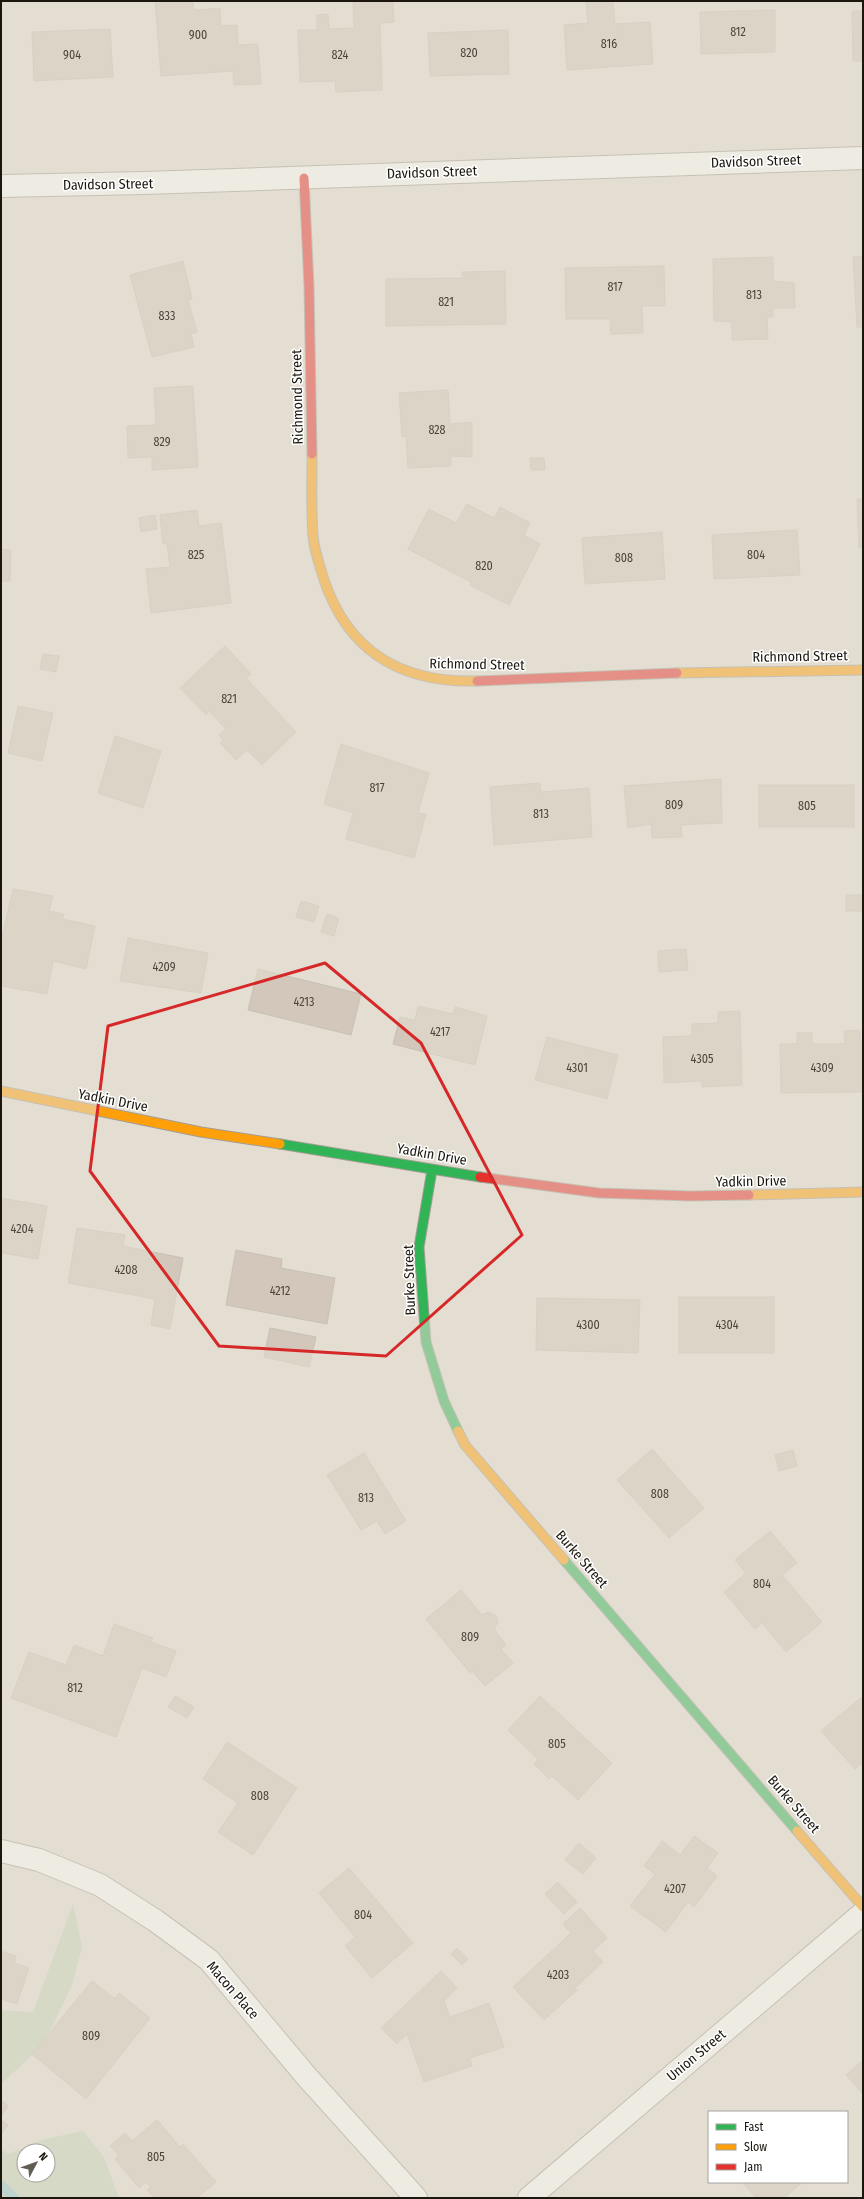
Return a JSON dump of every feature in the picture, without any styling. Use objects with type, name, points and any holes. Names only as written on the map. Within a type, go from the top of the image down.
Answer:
[{"type":"street","name":"Davidson Street","points":[[1,186],[304,178],[863,158]]},
{"type":"street","name":"Richmond Street","points":[[304,178],[309,294],[313,537],[320,569],[333,605],[352,632],[374,655],[396,667],[426,678],[466,681],[579,678],[705,672],[863,670]]},
{"type":"street","name":"Yadkin Drive","points":[[1,1091],[201,1132],[364,1156],[432,1170],[599,1193],[690,1196],[863,1192]]},
{"type":"street","name":"Burke Street","points":[[432,1170],[420,1247],[426,1342],[444,1401],[465,1445],[863,1907]]},
{"type":"street","name":"Macon Place","points":[[1,1851],[39,1860],[100,1885],[156,1921],[209,1960],[307,2077],[416,2198]]},
{"type":"street","name":"Union Street","points":[[528,2198],[863,1913]]},
{"type":"highlighted area","points":[[325,963],[421,1043],[522,1235],[386,1356],[219,1346],[90,1171],[108,1026]]},
{"type":"green space","points":[[73,1904],[82,1947],[72,1985],[51,2029],[31,2056],[1,2084],[1,2010],[33,2012]]},
{"type":"green space","points":[[83,2131],[104,2157],[119,2198],[1,2198],[1,2149],[8,2154],[16,2151],[16,2183],[56,2183],[56,2143],[35,2143],[45,2139]]},
{"type":"building","points":[[155,1],[193,1],[194,10],[220,8],[221,26],[237,25],[238,45],[258,44],[261,84],[234,85],[233,71],[161,76]]},
{"type":"building","points":[[353,1],[393,1],[394,22],[380,23],[382,90],[336,92],[335,81],[300,82],[298,30],[317,30],[317,15],[328,14],[329,29],[354,28]]},
{"type":"building","points":[[586,1],[613,1],[615,24],[650,22],[653,64],[567,70],[564,25],[588,23]]},
{"type":"building","points":[[775,10],[775,52],[701,54],[700,12]]},
{"type":"building","points":[[852,11],[863,11],[863,61],[853,61]]},
{"type":"building","points":[[110,29],[113,77],[34,81],[32,32]]},
{"type":"building","points":[[508,30],[509,74],[430,76],[428,33]]},
{"type":"building","points":[[863,256],[863,327],[857,327],[853,257]]},
{"type":"building","points":[[773,257],[773,281],[794,283],[795,308],[773,308],[773,317],[767,317],[768,339],[732,340],[732,322],[714,321],[713,259]]},
{"type":"building","points":[[183,261],[192,299],[188,300],[197,332],[191,334],[194,347],[152,357],[130,275]]},
{"type":"building","points":[[664,266],[665,306],[642,306],[643,333],[611,334],[610,319],[566,319],[565,268]]},
{"type":"building","points":[[505,271],[506,324],[386,326],[386,279],[463,278],[462,272]]},
{"type":"building","points":[[193,386],[198,467],[152,470],[152,457],[128,458],[127,426],[156,425],[154,388]]},
{"type":"building","points":[[448,390],[450,424],[472,422],[472,457],[451,456],[451,466],[408,468],[406,436],[402,437],[399,393]]},
{"type":"building","points":[[530,458],[544,458],[545,470],[531,470]]},
{"type":"building","points":[[857,499],[863,499],[863,548],[859,548]]},
{"type":"building","points":[[467,504],[494,518],[500,507],[530,523],[524,535],[540,544],[509,605],[470,585],[471,582],[408,549],[429,509],[456,523]]},
{"type":"building","points":[[197,510],[199,526],[221,523],[231,603],[151,613],[146,569],[170,567],[167,544],[163,544],[160,515]]},
{"type":"building","points":[[155,515],[157,529],[141,532],[139,518]]},
{"type":"building","points":[[797,530],[800,575],[714,579],[712,535]]},
{"type":"building","points":[[662,532],[665,579],[585,584],[582,538]]},
{"type":"building","points":[[1,549],[11,550],[10,581],[1,581]]},
{"type":"building","points":[[225,646],[251,674],[246,678],[296,732],[262,765],[247,750],[236,760],[220,743],[223,740],[219,735],[226,729],[209,711],[206,715],[180,688]]},
{"type":"building","points":[[43,654],[59,656],[56,672],[40,669]]},
{"type":"building","points":[[18,706],[53,713],[42,761],[8,753]]},
{"type":"building","points":[[115,736],[161,751],[143,808],[98,793]]},
{"type":"building","points":[[341,744],[429,773],[418,813],[426,814],[414,858],[346,839],[353,813],[324,804]]},
{"type":"building","points":[[721,779],[722,823],[681,825],[682,837],[652,838],[651,824],[628,828],[624,786]]},
{"type":"building","points":[[540,783],[541,792],[589,788],[592,837],[494,845],[490,787]]},
{"type":"building","points":[[759,785],[854,785],[854,827],[759,827]]},
{"type":"building","points":[[13,889],[53,896],[49,911],[64,914],[62,919],[95,926],[86,969],[53,961],[47,994],[1,986],[1,942]]},
{"type":"building","points":[[846,895],[863,895],[863,911],[846,911]]},
{"type":"building","points":[[301,901],[319,906],[314,922],[296,917]]},
{"type":"building","points":[[327,914],[339,918],[334,936],[321,932]]},
{"type":"building","points":[[128,938],[208,953],[201,993],[120,981]]},
{"type":"building","points":[[686,949],[688,970],[659,972],[658,951]]},
{"type":"building","points":[[258,969],[361,994],[351,1035],[248,1010]]},
{"type":"building","points":[[418,1006],[453,1014],[455,1007],[487,1016],[475,1065],[393,1044],[400,1017],[415,1020]]},
{"type":"building","points":[[740,1011],[742,1085],[702,1087],[702,1081],[664,1083],[663,1037],[692,1036],[692,1024],[718,1023],[718,1012]]},
{"type":"building","points":[[860,1030],[860,1041],[863,1041],[863,1092],[781,1093],[780,1044],[797,1044],[797,1033],[812,1033],[812,1044],[845,1044],[844,1031]]},
{"type":"building","points":[[547,1037],[618,1055],[607,1099],[535,1080]]},
{"type":"building","points":[[1,1198],[47,1206],[38,1259],[1,1253]]},
{"type":"building","points":[[77,1228],[125,1235],[123,1246],[183,1258],[170,1329],[151,1325],[155,1299],[68,1283]]},
{"type":"building","points":[[236,1250],[282,1259],[281,1268],[335,1278],[327,1324],[226,1305]]},
{"type":"building","points":[[679,1297],[774,1297],[774,1353],[679,1353]]},
{"type":"building","points":[[537,1298],[640,1300],[638,1353],[536,1350]]},
{"type":"building","points":[[270,1328],[316,1337],[309,1367],[264,1357]]},
{"type":"building","points":[[652,1449],[704,1508],[669,1538],[617,1480]]},
{"type":"building","points":[[793,1450],[797,1466],[779,1471],[775,1455]]},
{"type":"building","points":[[364,1453],[406,1521],[385,1534],[377,1521],[361,1530],[327,1475]]},
{"type":"building","points":[[770,1531],[797,1563],[782,1575],[822,1622],[786,1652],[762,1623],[755,1629],[724,1592],[746,1573],[735,1560]]},
{"type":"building","points":[[461,1590],[482,1615],[489,1612],[496,1616],[498,1622],[494,1629],[506,1645],[501,1649],[513,1663],[485,1686],[472,1671],[470,1673],[426,1619]]},
{"type":"building","points":[[114,1624],[153,1638],[151,1642],[176,1651],[166,1677],[142,1668],[116,1737],[11,1698],[29,1652],[66,1665],[74,1645],[103,1656]]},
{"type":"building","points":[[175,1696],[194,1707],[187,1718],[168,1707]]},
{"type":"building","points":[[540,1696],[612,1763],[578,1800],[552,1776],[549,1779],[534,1764],[538,1759],[508,1730]]},
{"type":"building","points":[[863,1696],[863,1762],[855,1769],[821,1731]]},
{"type":"building","points":[[227,1742],[297,1788],[253,1855],[218,1832],[238,1803],[203,1779]]},
{"type":"building","points":[[694,1836],[718,1853],[707,1868],[717,1876],[694,1907],[688,1902],[666,1932],[630,1906],[655,1874],[644,1866],[662,1841],[680,1855]]},
{"type":"building","points":[[579,1843],[596,1858],[583,1874],[565,1860]]},
{"type":"building","points":[[349,1868],[413,1943],[372,1978],[345,1946],[355,1937],[319,1893]]},
{"type":"building","points":[[558,1882],[577,1902],[564,1914],[545,1894]]},
{"type":"building","points":[[580,1908],[607,1938],[593,1951],[603,1962],[575,1988],[577,1990],[544,2020],[513,1987],[571,1933],[563,1924]]},
{"type":"building","points":[[457,1948],[468,1959],[462,1965],[451,1954]]},
{"type":"building","points":[[1,1951],[16,1956],[14,1963],[29,1968],[17,2004],[1,1999]]},
{"type":"building","points":[[441,1971],[457,1988],[444,2001],[450,2017],[489,2003],[504,2047],[470,2058],[472,2066],[424,2082],[407,2034],[397,2044],[381,2028]]},
{"type":"building","points":[[92,1981],[115,1999],[119,1993],[150,2018],[86,2099],[32,2054]]},
{"type":"building","points":[[863,2060],[863,2094],[846,2075]]},
{"type":"building","points":[[1,2100],[8,2106],[1,2116]]},
{"type":"building","points":[[1,2120],[8,2125],[1,2134]]},
{"type":"building","points":[[157,2120],[180,2147],[183,2144],[216,2182],[197,2198],[154,2198],[147,2190],[151,2187],[146,2182],[139,2188],[115,2159],[119,2156],[110,2146],[125,2133],[132,2141]]},
{"type":"building","points":[[743,2183],[802,2183],[784,2198],[756,2198]]},
{"type":"waterway","points":[[1,2185],[14,2198]]},
{"type":"traffic: fast","points":[[280,1144],[480,1177]]},
{"type":"traffic: fast","points":[[432,1170],[419,1247],[426,1342],[444,1401],[458,1431]]},
{"type":"traffic: fast","points":[[564,1560],[797,1831]]},
{"type":"traffic: slow","points":[[312,454],[312,516],[313,536],[317,558],[324,580],[335,605],[348,627],[364,645],[382,659],[402,669],[425,676],[450,680],[477,681]]},
{"type":"traffic: slow","points":[[677,673],[863,670]]},
{"type":"traffic: slow","points":[[1,1091],[201,1132],[280,1144]]},
{"type":"traffic: slow","points":[[749,1195],[863,1192]]},
{"type":"traffic: slow","points":[[458,1431],[465,1445],[564,1560]]},
{"type":"traffic: slow","points":[[797,1831],[863,1907]]},
{"type":"traffic: jam","points":[[304,178],[309,287],[312,454]]},
{"type":"traffic: jam","points":[[477,681],[677,673]]},
{"type":"traffic: jam","points":[[480,1177],[599,1193],[690,1196],[749,1195]]}]
